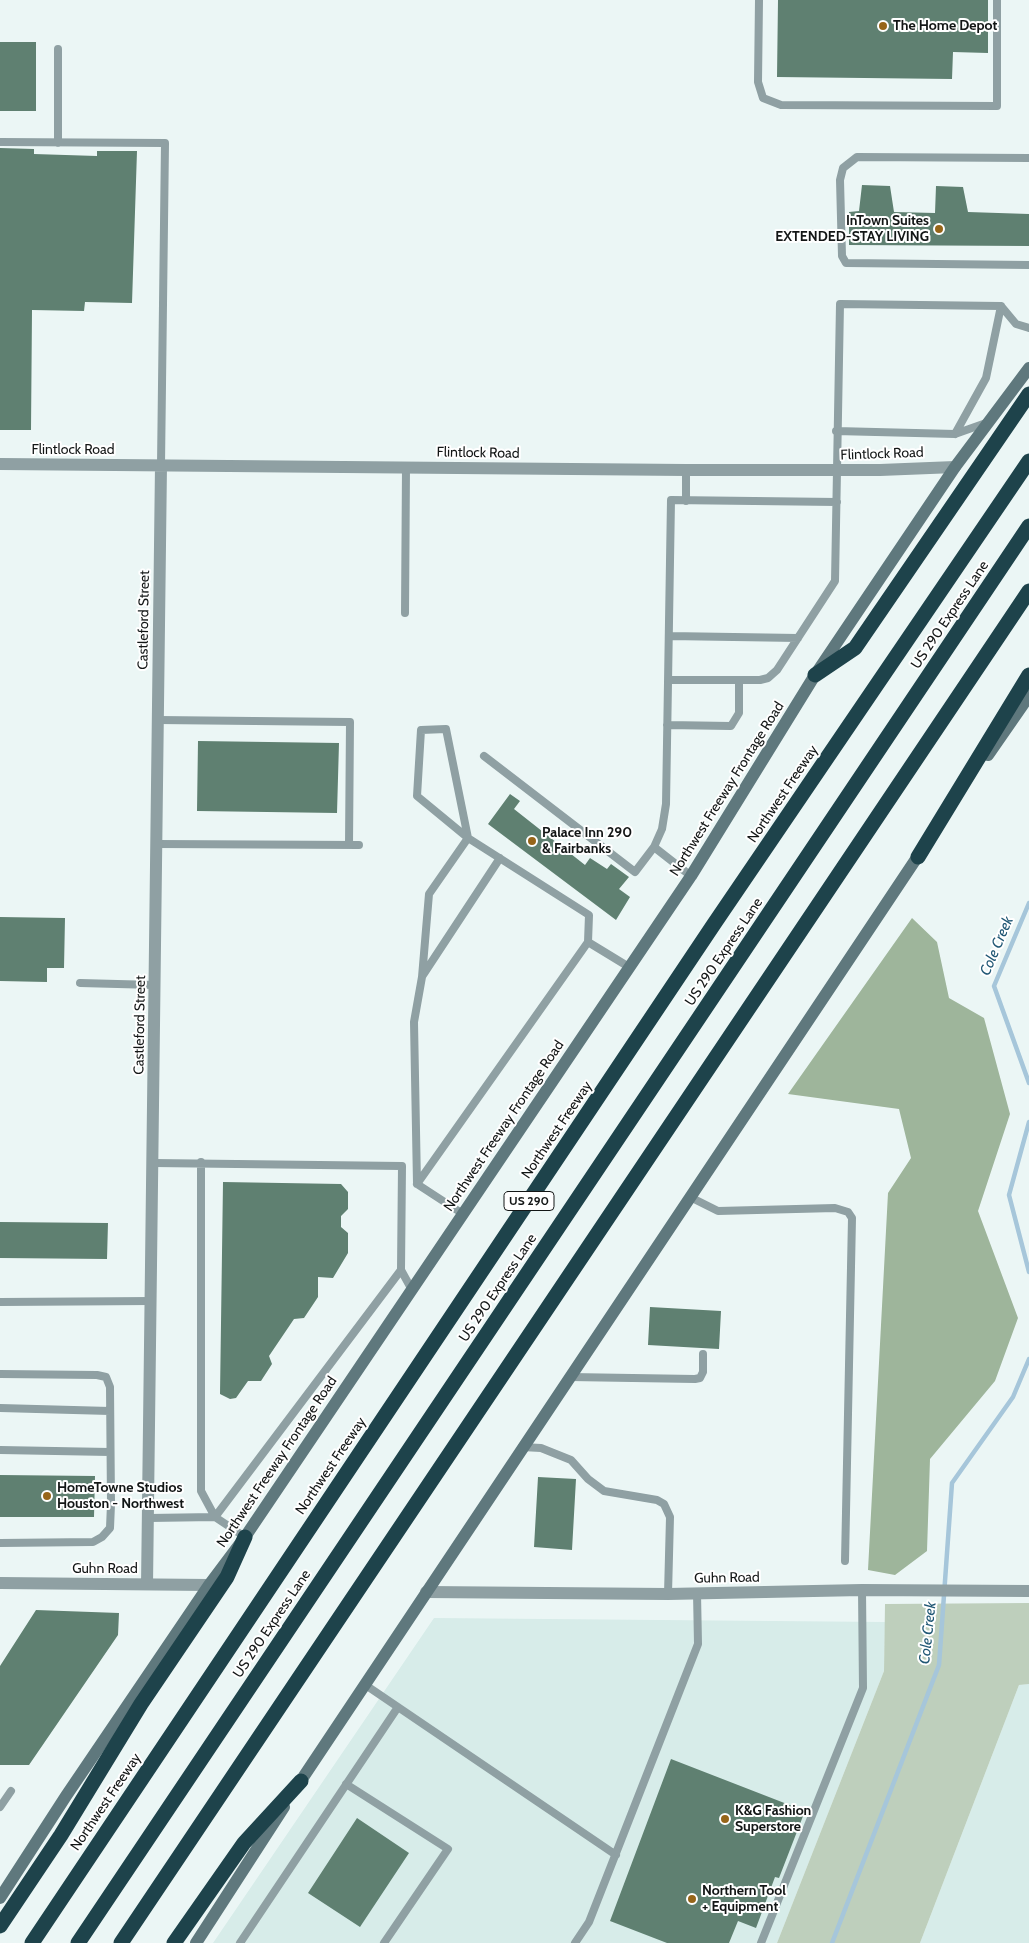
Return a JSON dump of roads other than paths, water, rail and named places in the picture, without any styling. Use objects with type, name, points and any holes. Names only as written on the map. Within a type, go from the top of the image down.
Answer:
[{"type":"highway","points":[[815,675],[855,648],[1029,394]]},
{"type":"highway","name":"Northwest Freeway","points":[[32,1943],[709,932],[1029,461]]},
{"type":"highway","name":"US 290 Express Lane","points":[[78,1943],[1029,526]]},
{"type":"highway","points":[[121,1943],[1029,591]]},
{"type":"highway","points":[[918,856],[1029,675]]},
{"type":"highway","points":[[0,1926],[61,1835],[141,1704],[227,1577],[245,1537]]},
{"type":"highway","points":[[174,1943],[244,1843],[301,1781]]},
{"type":"main road","name":"Northwest Freeway Frontage Road","points":[[2,1892],[209,1585],[245,1537],[691,876],[815,675],[955,467],[986,423],[1029,368]]},
{"type":"main road","points":[[196,1943],[364,1684],[522,1447],[918,856],[1029,696]]},
{"type":"street","name":"Flintlock Road","points":[[0,464],[686,470],[838,470],[955,467]]},
{"type":"street","name":"Castleford Street","points":[[148,1584],[161,466]]},
{"type":"street","name":"Guhn Road","points":[[0,1583],[209,1585]]},
{"type":"street","name":"Guhn Road","points":[[426,1592],[668,1594],[862,1590],[1029,1591]]},
{"type":"lane","points":[[759,0],[758,82],[763,98],[781,105],[997,106],[997,0]]},
{"type":"lane","points":[[58,49],[58,143]]},
{"type":"lane","points":[[0,142],[165,143],[161,466]]},
{"type":"lane","points":[[1029,158],[857,158],[844,168],[840,180],[842,256],[846,263],[1029,265]]},
{"type":"lane","points":[[668,680],[768,678],[777,670],[835,581],[838,470],[836,431],[840,304],[1001,306],[1016,324],[1029,328]]},
{"type":"lane","points":[[955,434],[986,378],[1001,306]]},
{"type":"lane","points":[[836,431],[955,434],[986,423]]},
{"type":"lane","points":[[405,613],[406,467]]},
{"type":"lane","points":[[686,470],[686,501]]},
{"type":"lane","points":[[484,756],[635,872],[654,846],[662,829],[665,811],[671,500],[837,502]]},
{"type":"lane","points":[[669,636],[798,638]]},
{"type":"lane","points":[[667,726],[731,726],[739,713],[739,680]]},
{"type":"lane","points":[[158,720],[350,722],[349,845]]},
{"type":"lane","points":[[417,1184],[414,1022],[422,978],[429,894],[468,838],[446,729],[421,730],[417,796],[468,838],[589,915],[588,942],[417,1184]]},
{"type":"lane","points":[[157,844],[359,845]]},
{"type":"lane","points":[[654,846],[691,876]]},
{"type":"lane","points":[[422,978],[500,858]]},
{"type":"lane","points":[[588,942],[629,966]]},
{"type":"lane","points":[[80,983],[155,985]]},
{"type":"lane","points":[[154,1163],[201,1162],[402,1166],[401,1270],[412,1290]]},
{"type":"lane","points":[[201,1162],[201,1491],[215,1517],[245,1537]]},
{"type":"lane","points":[[417,1184],[463,1214]]},
{"type":"lane","points":[[690,1197],[718,1211],[835,1208],[848,1212],[852,1218],[845,1561]]},
{"type":"lane","points":[[215,1517],[401,1270]]},
{"type":"lane","points":[[0,1302],[152,1301]]},
{"type":"lane","points":[[570,1377],[695,1379],[702,1376],[703,1354]]},
{"type":"lane","points":[[0,1374],[98,1374],[106,1377],[110,1387],[110,1528],[102,1537],[93,1542],[0,1543]]},
{"type":"lane","points":[[0,1408],[110,1411]]},
{"type":"lane","points":[[522,1447],[541,1448],[571,1460],[588,1479],[604,1491],[657,1500],[664,1504],[670,1517],[668,1594]]},
{"type":"lane","points":[[0,1450],[110,1452]]},
{"type":"lane","points":[[149,1518],[215,1517]]},
{"type":"lane","points":[[761,1943],[863,1688],[862,1590]]},
{"type":"lane","points":[[575,1943],[589,1922],[698,1644],[697,1593]]},
{"type":"lane","points":[[364,1684],[616,1855]]},
{"type":"lane","points":[[240,1943],[398,1707]]},
{"type":"lane","points":[[346,1784],[448,1848],[384,1943]]},
{"type":"lane","points":[[0,1807],[11,1791]]},
{"type":"waterway","name":"Cole Creek","points":[[1029,903],[994,986],[1029,1083]]},
{"type":"waterway","name":"Cole Creek","points":[[1029,1122],[1009,1195],[1029,1272]]},
{"type":"waterway","name":"Cole Creek","points":[[832,1943],[939,1665],[952,1483],[1013,1397],[1029,1359]]},
{"type":"place","name":"The Home Depot","points":[[883,26]]},
{"type":"place","name":"InTown Suites EXTENDED-STAY LIVING","points":[[939,229]]},
{"type":"place","name":"Palace Inn 290 & Fairbanks","points":[[532,841]]},
{"type":"place","name":"HomeTowne Studios Houston - Northwest","points":[[47,1496]]},
{"type":"place","name":"K&G Fashion Superstore","points":[[725,1819]]},
{"type":"place","name":"Northern Tool + Equipment","points":[[692,1899]]}]
